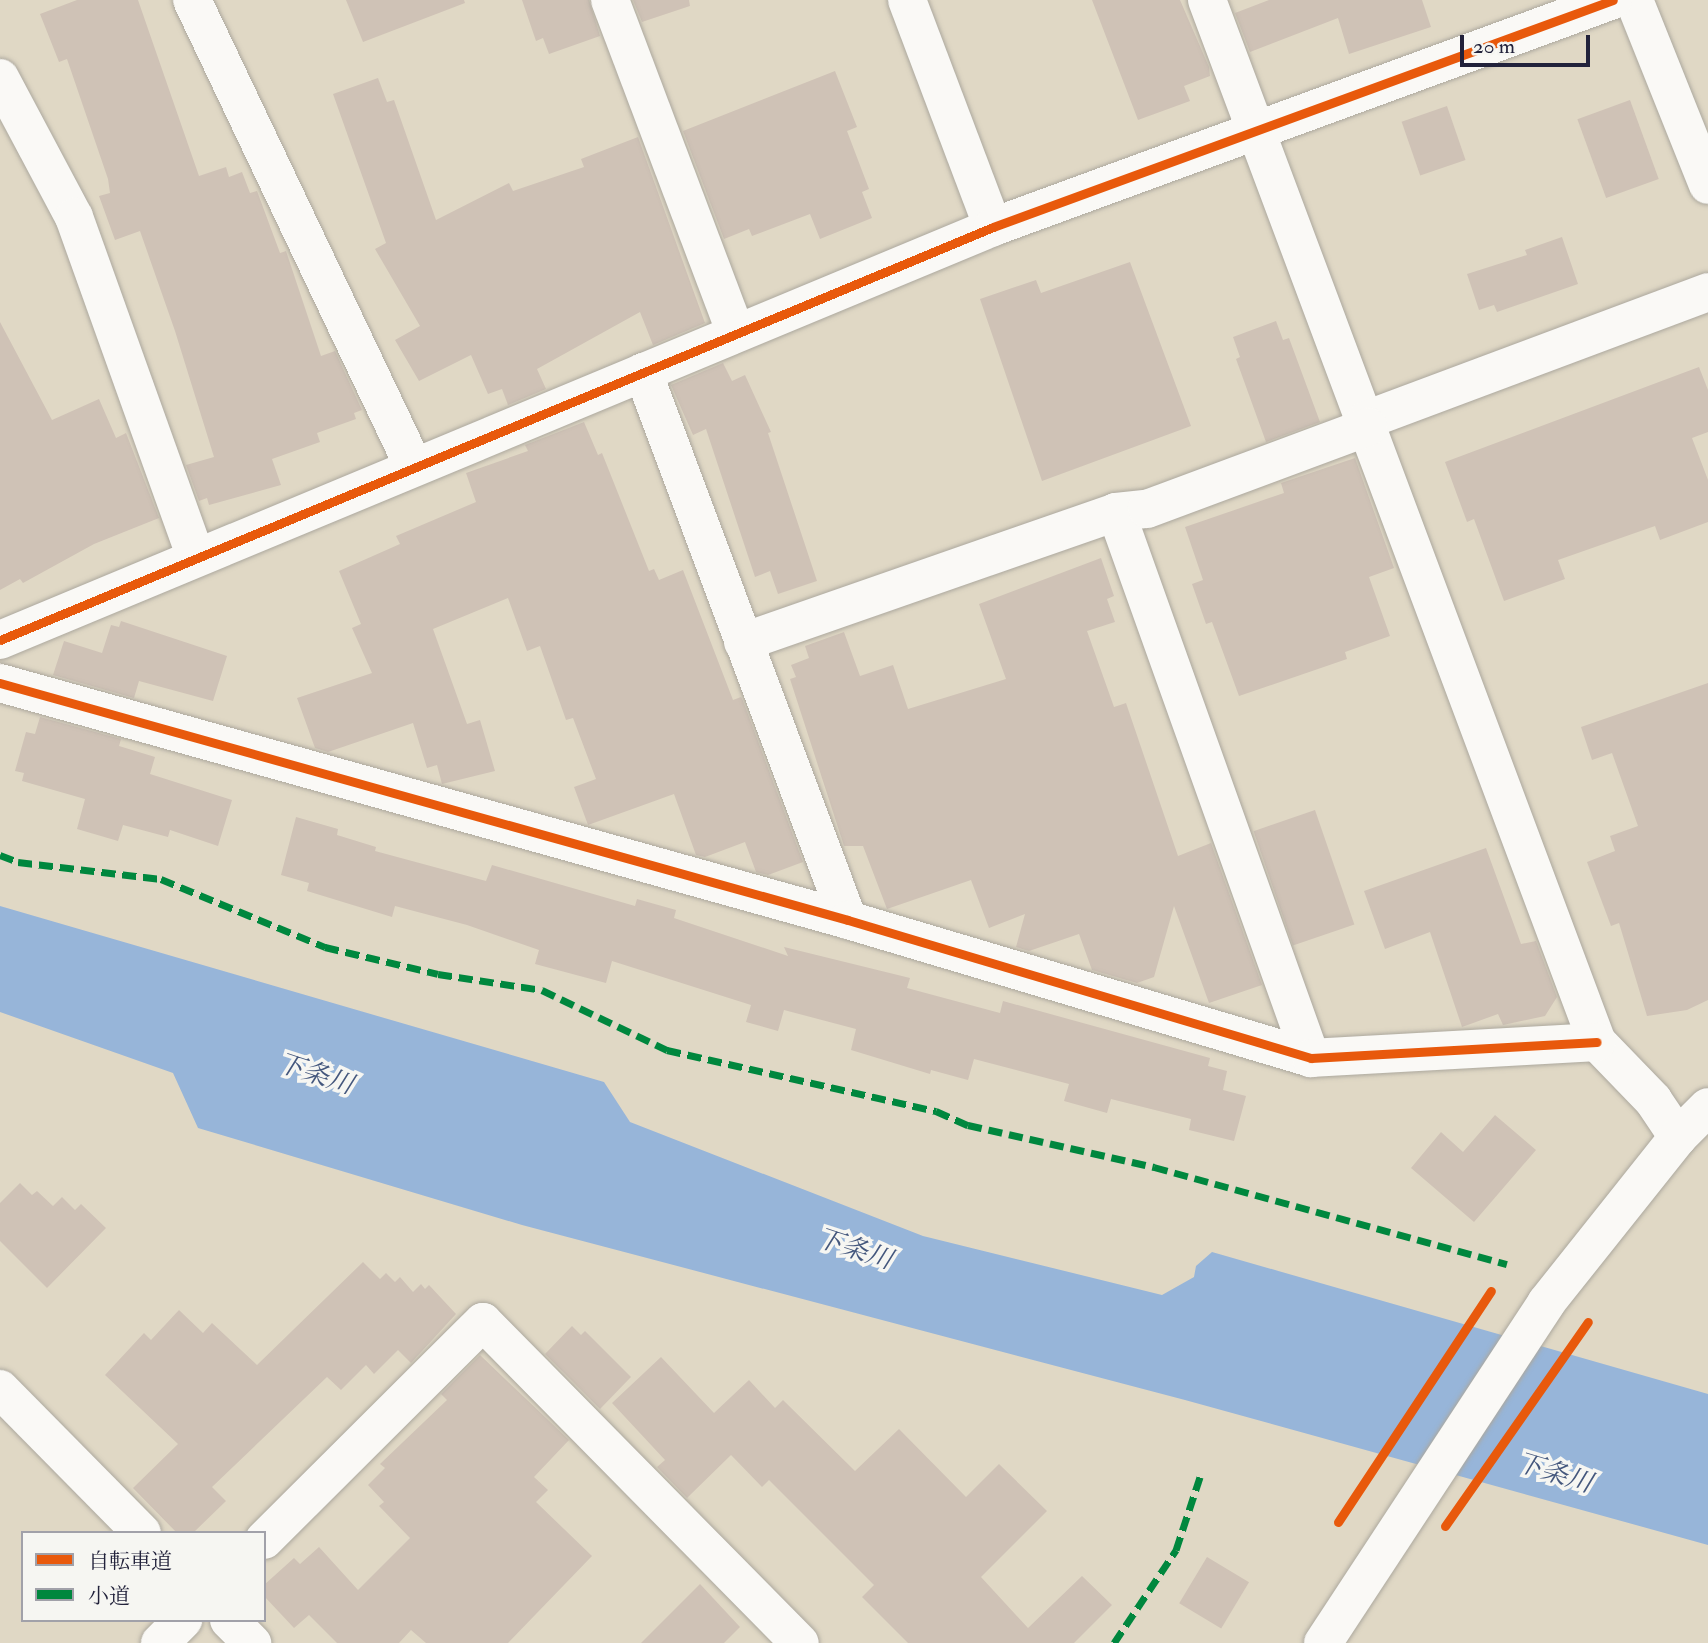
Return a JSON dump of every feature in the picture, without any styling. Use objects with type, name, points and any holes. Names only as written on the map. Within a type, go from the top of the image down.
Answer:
[{"type":"street","points":[[192,0],[413,465]]},
{"type":"street","points":[[610,0],[735,331]]},
{"type":"street","points":[[907,0],[993,227]]},
{"type":"street","points":[[1208,0],[1597,1042],[1653,1100],[1678,1137]]},
{"type":"street","points":[[0,640],[413,465],[643,372],[735,331],[993,227],[1613,0]]},
{"type":"street","points":[[1634,0],[1708,186]]},
{"type":"street","points":[[0,78],[74,217],[196,557]]},
{"type":"street","points":[[743,642],[1116,512],[1147,509],[1708,292]]},
{"type":"street","points":[[643,372],[848,920]]},
{"type":"street","points":[[1116,512],[1311,1058]]},
{"type":"street","points":[[0,683],[848,920],[1311,1058],[1597,1042]]},
{"type":"street","points":[[1328,1641],[1391,1535],[1546,1303],[1678,1137],[1708,1107]]},
{"type":"street","points":[[266,1538],[483,1322],[800,1643]]},
{"type":"street","points":[[0,1390],[140,1531]]},
{"type":"street","points":[[160,1643],[181,1622]]},
{"type":"street","points":[[231,1622],[252,1643]]},
{"type":"water","name":"下条川","points":[[0,906],[604,1082],[630,1122],[923,1236],[1162,1295],[1194,1277],[1196,1266],[1212,1252],[1708,1394],[1708,1545],[1185,1400],[522,1225],[198,1128],[173,1073],[0,1012]]},
{"type":"building","points":[[77,0],[138,0],[199,176],[226,167],[229,177],[242,172],[250,193],[257,191],[280,253],[286,251],[321,356],[335,351],[362,410],[354,413],[356,419],[317,433],[320,442],[272,459],[281,485],[209,505],[207,498],[199,501],[186,465],[214,457],[175,331],[140,231],[115,240],[99,196],[110,193],[108,179],[67,59],[59,62],[40,14]]},
{"type":"building","points":[[346,0],[464,0],[465,3],[363,42]]},
{"type":"building","points":[[522,0],[589,0],[600,36],[549,54],[543,38],[536,41]]},
{"type":"building","points":[[633,0],[689,0],[690,6],[642,22]]},
{"type":"building","points":[[1092,0],[1180,0],[1209,67],[1210,76],[1184,86],[1190,101],[1138,120]]},
{"type":"building","points":[[1269,0],[1422,0],[1431,27],[1349,54],[1338,18],[1250,52],[1235,13]]},
{"type":"building","points":[[835,71],[857,127],[847,131],[869,189],[862,192],[872,218],[820,239],[810,214],[752,236],[749,229],[724,239],[683,131]]},
{"type":"building","points":[[378,78],[387,102],[394,100],[436,220],[509,183],[513,191],[584,167],[581,159],[638,137],[705,323],[653,345],[640,312],[537,369],[546,389],[508,405],[502,389],[488,394],[471,355],[419,381],[395,340],[420,326],[375,249],[386,243],[333,94]]},
{"type":"building","points":[[1630,100],[1659,179],[1606,198],[1577,119]]},
{"type":"building","points":[[1447,106],[1466,160],[1420,176],[1402,122]]},
{"type":"building","points":[[1562,237],[1578,284],[1497,312],[1494,305],[1479,310],[1467,274],[1527,255],[1525,250]]},
{"type":"building","points":[[1130,262],[1191,426],[1042,481],[980,299],[1036,280],[1041,293]]},
{"type":"building","points":[[1276,321],[1283,340],[1289,338],[1320,422],[1266,442],[1236,359],[1240,357],[1233,337]]},
{"type":"building","points":[[0,322],[52,420],[99,399],[116,438],[126,433],[159,518],[94,544],[23,583],[20,579],[0,590]]},
{"type":"building","points":[[723,363],[732,381],[745,375],[771,432],[768,433],[817,581],[778,594],[770,571],[755,577],[706,429],[693,435],[671,385]]},
{"type":"building","points":[[1699,367],[1708,390],[1708,432],[1692,438],[1708,480],[1708,522],[1660,540],[1655,526],[1558,560],[1565,579],[1504,601],[1474,519],[1467,522],[1445,462]]},
{"type":"building","points":[[584,422],[598,455],[602,453],[649,571],[654,569],[659,580],[683,570],[733,700],[741,697],[743,701],[803,862],[768,875],[756,872],[745,842],[705,857],[696,855],[674,794],[588,825],[574,787],[596,779],[573,718],[566,720],[540,646],[527,651],[508,598],[433,629],[467,724],[480,720],[495,771],[442,784],[437,765],[427,768],[413,723],[328,752],[315,748],[297,698],[372,673],[352,628],[361,624],[339,571],[400,544],[396,536],[476,502],[466,473],[528,451],[525,445]]},
{"type":"building","points":[[1355,458],[1394,568],[1369,577],[1390,636],[1345,652],[1347,659],[1239,696],[1212,622],[1206,624],[1192,584],[1203,580],[1185,527],[1284,493],[1281,483]]},
{"type":"building","points":[[1101,558],[1114,596],[1107,599],[1115,622],[1087,631],[1114,707],[1126,703],[1178,856],[1211,843],[1262,985],[1209,1003],[1174,906],[1154,977],[1137,983],[1092,970],[1079,934],[1029,951],[1016,947],[1025,914],[989,928],[971,880],[887,909],[863,846],[844,846],[790,679],[796,677],[791,665],[809,658],[805,646],[844,632],[860,676],[893,665],[908,709],[1006,679],[979,604]]},
{"type":"building","points":[[121,621],[227,656],[213,701],[139,681],[134,698],[53,675],[64,641],[102,653],[111,625],[119,627]]},
{"type":"building","points":[[1708,683],[1708,1000],[1687,1010],[1647,1016],[1619,923],[1611,926],[1587,862],[1615,851],[1610,836],[1638,826],[1612,753],[1592,760],[1581,727]]},
{"type":"building","points":[[40,717],[121,739],[119,746],[155,757],[150,774],[232,800],[218,846],[170,830],[168,837],[123,825],[118,841],[77,829],[85,799],[22,781],[24,773],[15,771],[26,732],[35,734]]},
{"type":"building","points":[[1315,810],[1354,924],[1293,946],[1254,831]]},
{"type":"building","points":[[296,817],[338,829],[337,835],[376,847],[375,851],[486,881],[492,865],[635,906],[637,899],[676,910],[674,918],[788,956],[784,947],[910,978],[907,988],[1000,1013],[1003,1001],[1210,1058],[1208,1066],[1227,1071],[1223,1090],[1246,1096],[1234,1141],[1189,1130],[1191,1119],[1111,1099],[1107,1113],[1064,1101],[1069,1084],[974,1059],[968,1080],[931,1070],[930,1074],[851,1050],[856,1029],[784,1010],[778,1031],[746,1022],[751,1005],[612,961],[606,983],[535,964],[539,950],[467,925],[395,906],[392,917],[307,891],[309,883],[281,875]]},
{"type":"building","points":[[1486,848],[1521,944],[1536,941],[1557,997],[1545,1016],[1503,1025],[1498,1014],[1462,1027],[1430,932],[1385,949],[1364,891]]},
{"type":"building","points":[[1495,1115],[1536,1150],[1474,1222],[1411,1168],[1441,1132],[1463,1152]]},
{"type":"building","points":[[20,1183],[32,1195],[37,1191],[53,1206],[62,1197],[75,1210],[81,1204],[106,1228],[47,1288],[0,1241],[0,1203]]},
{"type":"building","points":[[363,1262],[380,1279],[386,1273],[395,1282],[400,1277],[413,1292],[421,1284],[425,1289],[429,1285],[456,1314],[411,1363],[398,1350],[374,1374],[366,1365],[341,1390],[327,1377],[212,1487],[226,1501],[195,1531],[175,1531],[133,1488],[178,1444],[105,1375],[144,1333],[151,1340],[179,1310],[203,1333],[212,1323],[257,1365]]},
{"type":"building","points":[[572,1326],[581,1335],[585,1331],[631,1377],[600,1409],[545,1354]]},
{"type":"building","points":[[480,1355],[569,1440],[534,1477],[548,1490],[536,1502],[592,1556],[508,1643],[426,1643],[411,1630],[399,1643],[337,1643],[309,1615],[294,1628],[266,1598],[266,1583],[294,1558],[300,1564],[319,1547],[358,1590],[410,1538],[379,1506],[384,1502],[368,1485],[385,1468],[380,1464],[447,1400],[441,1394]]},
{"type":"building","points":[[661,1357],[714,1413],[749,1380],[775,1408],[783,1400],[855,1471],[899,1429],[966,1497],[999,1464],[1047,1511],[981,1577],[1028,1628],[1082,1576],[1112,1605],[1074,1643],[908,1643],[862,1597],[874,1585],[769,1480],[762,1487],[731,1455],[687,1498],[657,1467],[665,1460],[612,1403]]},
{"type":"building","points":[[1207,1557],[1249,1582],[1221,1629],[1179,1603]]},
{"type":"building","points":[[700,1584],[740,1627],[724,1643],[641,1643]]},
{"type":"marked path","points":[[0,855],[18,862],[161,879],[325,947],[438,974],[542,990],[667,1050],[936,1111],[968,1125],[1154,1167],[1507,1264]]},
{"type":"marked path","points":[[1114,1643],[1176,1550],[1200,1477]]},
{"type":"cycle path","points":[[0,640],[993,227],[1613,0]]},
{"type":"cycle path","points":[[0,683],[848,920],[1311,1058],[1597,1042]]},
{"type":"cycle path","points":[[1338,1522],[1491,1291]]},
{"type":"cycle path","points":[[1445,1526],[1588,1322]]}]
